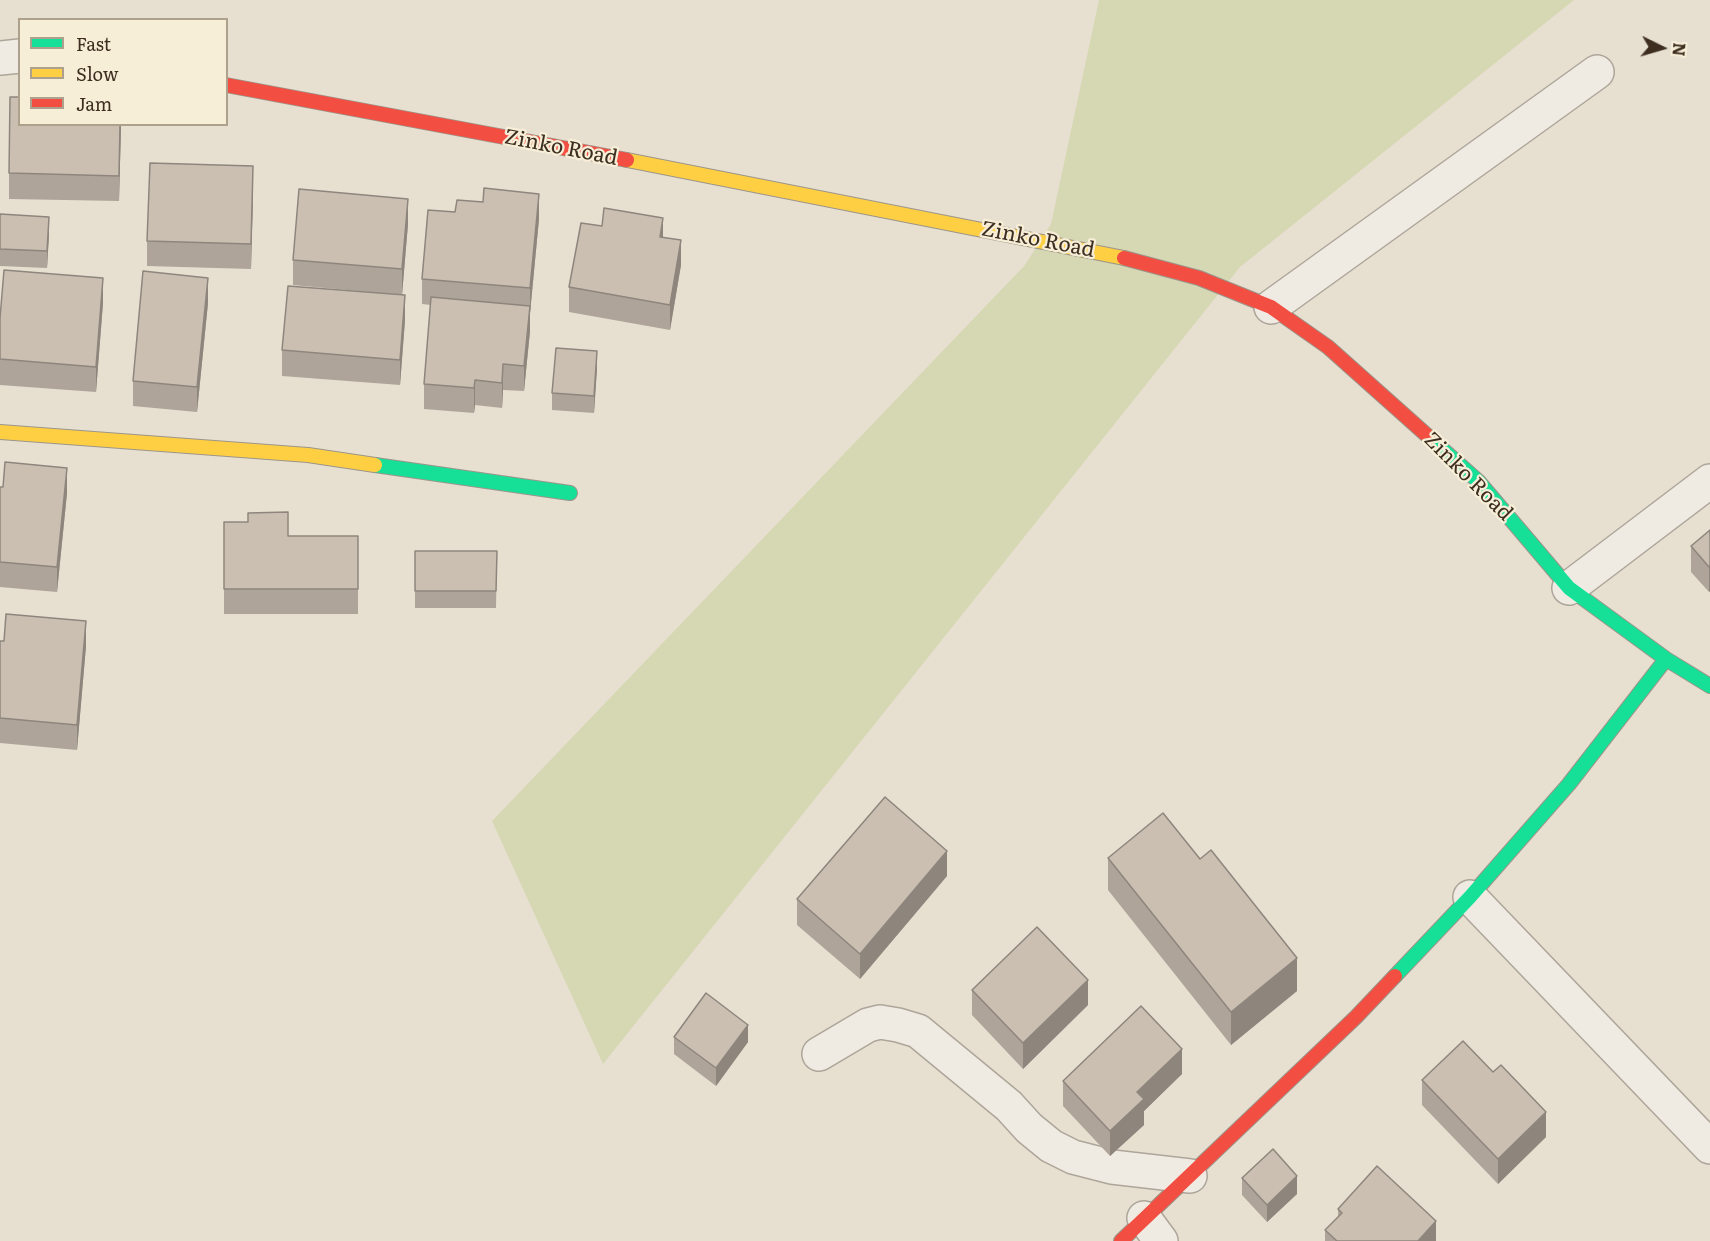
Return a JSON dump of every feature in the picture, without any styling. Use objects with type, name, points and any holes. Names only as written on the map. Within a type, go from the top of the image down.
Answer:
[{"type":"street","points":[[0,58],[18,56]]},
{"type":"street","points":[[1271,308],[1597,72]]},
{"type":"street","name":"Zinko Road","points":[[228,85],[618,158],[1111,254],[1198,278],[1271,308],[1328,347],[1479,482],[1569,588],[1666,659],[1710,686]]},
{"type":"street","points":[[0,432],[308,455],[570,493]]},
{"type":"street","points":[[1569,588],[1710,481]]},
{"type":"street","points":[[1121,1241],[1152,1229],[1190,1176],[1356,1017],[1470,897],[1569,784],[1666,659]]},
{"type":"street","points":[[1470,897],[1710,1147]]},
{"type":"street","points":[[819,1054],[868,1025],[880,1022],[918,1031],[1009,1106],[1029,1128],[1051,1146],[1073,1157],[1112,1167],[1190,1176]]},
{"type":"green space","points":[[1099,0],[1574,0],[1240,267],[603,1064],[492,821],[1025,265],[1051,224]]},
{"type":"building","points":[[10,97],[18,97],[18,126],[120,126],[119,176],[9,173]]},
{"type":"building","points":[[150,163],[253,166],[251,244],[147,241]]},
{"type":"building","points":[[484,188],[539,194],[530,288],[422,279],[428,210],[455,212],[457,200],[483,202]]},
{"type":"building","points":[[299,189],[408,199],[402,269],[293,260]]},
{"type":"building","points":[[604,208],[663,218],[660,237],[681,240],[670,305],[569,287],[581,223],[602,226]]},
{"type":"building","points":[[0,214],[49,217],[47,251],[0,249]]},
{"type":"building","points":[[4,270],[103,278],[96,367],[0,359],[0,318]]},
{"type":"building","points":[[143,271],[208,278],[197,387],[133,381]]},
{"type":"building","points":[[288,286],[405,295],[400,360],[282,350]]},
{"type":"building","points":[[431,297],[530,306],[524,366],[503,364],[502,383],[475,380],[474,388],[424,384]]},
{"type":"building","points":[[556,348],[597,351],[594,396],[552,393]]},
{"type":"building","points":[[5,462],[67,468],[57,567],[0,562],[0,487],[3,487]]},
{"type":"building","points":[[288,512],[288,536],[358,536],[358,589],[224,589],[224,522],[248,522],[248,513]]},
{"type":"building","points":[[1710,530],[1710,565],[1709,567],[1691,546]]},
{"type":"building","points":[[415,551],[497,551],[496,591],[415,591]]},
{"type":"building","points":[[6,614],[86,621],[77,725],[0,718],[0,641],[4,641]]},
{"type":"building","points":[[885,797],[947,851],[860,954],[797,899]]},
{"type":"building","points":[[1163,813],[1200,859],[1211,850],[1297,958],[1231,1012],[1108,858]]},
{"type":"building","points":[[1037,927],[1088,980],[1023,1043],[972,990]]},
{"type":"building","points":[[706,993],[748,1025],[716,1068],[674,1037]]},
{"type":"building","points":[[1141,1006],[1182,1049],[1137,1092],[1144,1099],[1110,1131],[1063,1081]]},
{"type":"building","points":[[1463,1041],[1493,1072],[1501,1065],[1546,1112],[1498,1159],[1422,1080]]},
{"type":"building","points":[[1273,1149],[1297,1176],[1267,1205],[1242,1178]]},
{"type":"building","points":[[1377,1166],[1436,1221],[1418,1241],[1337,1241],[1325,1230],[1342,1213],[1338,1209]]},
{"type":"traffic: fast","points":[[1430,438],[1479,482],[1569,588],[1666,659],[1710,686]]},
{"type":"traffic: fast","points":[[375,465],[570,493]]},
{"type":"traffic: fast","points":[[1395,976],[1470,897],[1569,784],[1666,659]]},
{"type":"traffic: slow","points":[[627,160],[1124,258]]},
{"type":"traffic: slow","points":[[0,432],[308,455],[375,465]]},
{"type":"traffic: jam","points":[[228,85],[627,160]]},
{"type":"traffic: jam","points":[[1124,258],[1199,278],[1271,307],[1328,347],[1430,438]]},
{"type":"traffic: jam","points":[[1121,1241],[1356,1017],[1395,976]]}]
